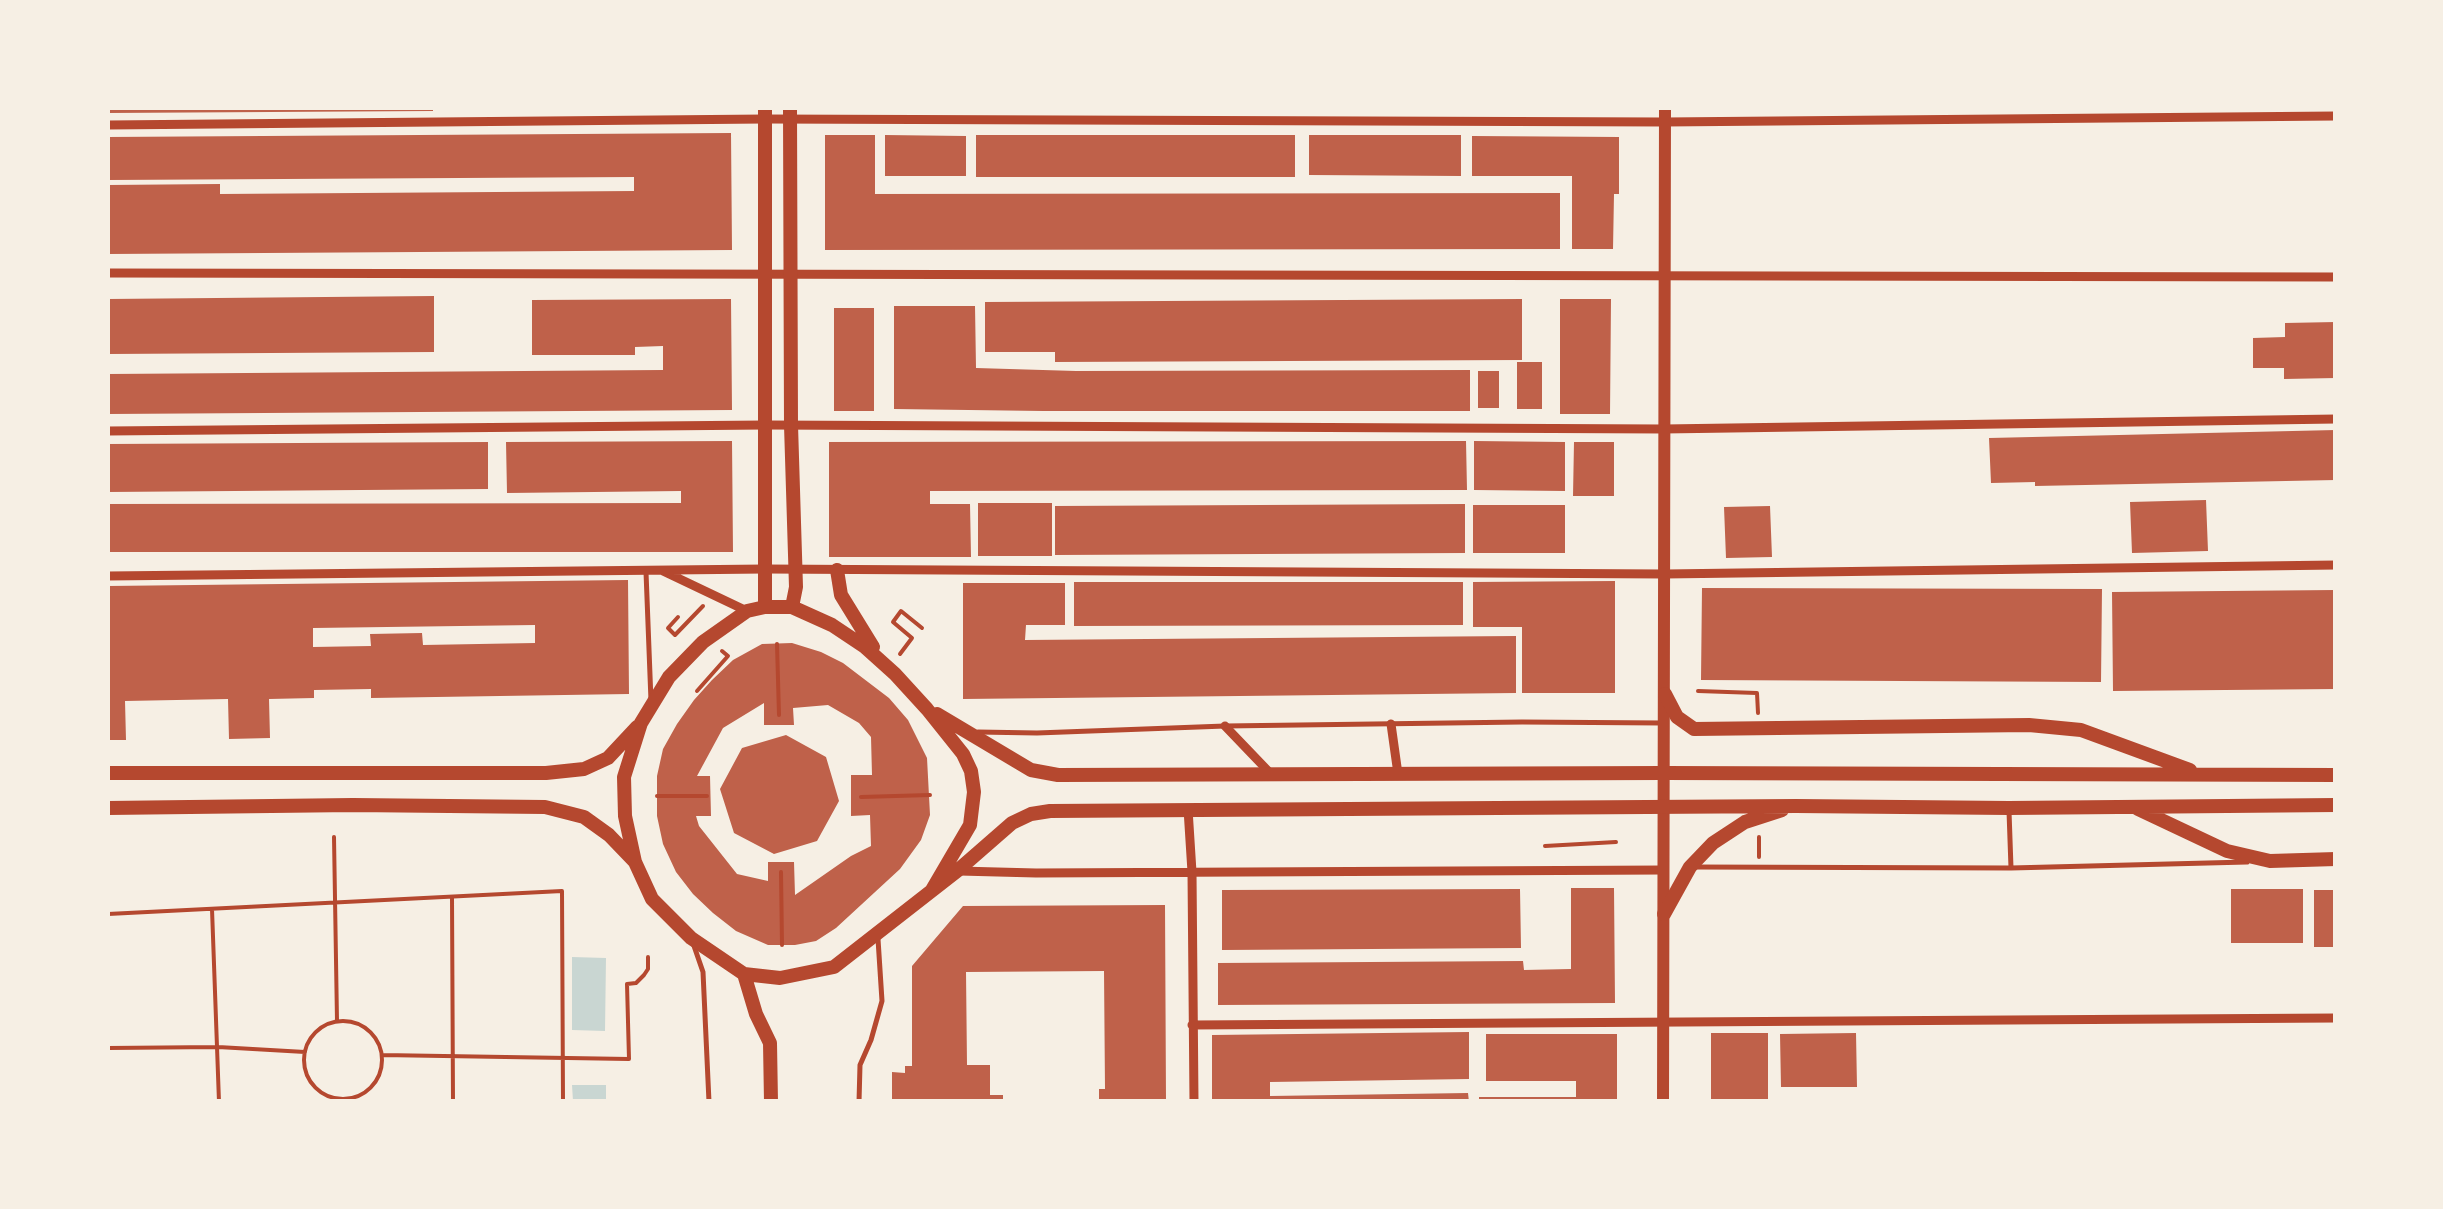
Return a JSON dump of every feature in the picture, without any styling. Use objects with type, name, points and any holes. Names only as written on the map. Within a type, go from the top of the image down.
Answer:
[{"type":"main road","points":[[765,113],[765,607]]},
{"type":"main road","points":[[790,114],[791,425],[796,569],[792,608]]},
{"type":"main road","points":[[1664,1102],[1665,115]]},
{"type":"main road","points":[[837,570],[841,595],[852,616],[895,674]]},
{"type":"main road","points":[[932,890],[970,825],[974,792],[970,770],[963,754],[928,709],[895,674],[850,636],[792,608],[747,611],[702,642],[669,677],[640,723],[624,777],[625,816],[635,862],[652,899],[691,938],[744,974],[780,978],[834,968],[878,935],[956,871],[1012,823],[1050,811],[2336,805]]},
{"type":"main road","points":[[1665,694],[1677,718],[1694,729],[2029,725],[2080,730],[2200,774]]},
{"type":"main road","points":[[928,709],[1031,770],[1058,775],[2336,775]]},
{"type":"main road","points":[[108,773],[546,773],[584,769],[608,758],[640,723]]},
{"type":"main road","points":[[108,808],[353,804],[545,808],[584,817],[609,835],[635,862]]},
{"type":"main road","points":[[1664,914],[1690,866],[1713,844],[1744,822],[1796,806]]},
{"type":"main road","points":[[2133,807],[2226,851],[2270,861],[2336,859]]},
{"type":"main road","points":[[744,974],[770,1043],[771,1102]]},
{"type":"street","points":[[108,125],[765,113],[2336,116]]},
{"type":"street","points":[[108,273],[2336,277]]},
{"type":"street","points":[[108,431],[765,425],[1664,430],[2336,419]]},
{"type":"street","points":[[108,576],[765,568],[1665,574],[2336,565]]},
{"type":"street","points":[[660,570],[747,611]]},
{"type":"street","points":[[1391,724],[1398,774]]},
{"type":"street","points":[[1225,726],[1271,774]]},
{"type":"street","points":[[1188,809],[1194,1102]]},
{"type":"street","points":[[956,871],[1664,870]]},
{"type":"street","points":[[1192,1025],[2336,1018]]},
{"type":"lane","points":[[646,570],[650,704]]},
{"type":"lane","points":[[966,732],[1665,723]]},
{"type":"lane","points":[[2009,808],[2011,868]]},
{"type":"lane","points":[[1690,866],[2011,868],[2270,861]]},
{"type":"lane","points":[[859,1102],[860,1065],[882,1001],[878,935]]},
{"type":"lane","points":[[691,938],[703,972],[709,1102]]},
{"type":"path","points":[[912,638],[893,622],[901,611],[922,628]]},
{"type":"path","points":[[678,617],[668,628],[675,635],[691,618]]},
{"type":"path","points":[[778,644],[779,715]]},
{"type":"path","points":[[697,691],[728,656]]},
{"type":"path","points":[[1698,691],[1758,693]]},
{"type":"path","points":[[861,797],[930,795]]},
{"type":"path","points":[[657,796],[707,796]]},
{"type":"path","points":[[334,837],[337,1021]]},
{"type":"path","points":[[1545,846],[1616,842]]},
{"type":"path","points":[[781,872],[782,945]]},
{"type":"path","points":[[108,914],[562,891],[563,1102]]},
{"type":"path","points":[[452,897],[453,1102]]},
{"type":"path","points":[[212,909],[219,1102]]},
{"type":"path","points":[[382,1055],[629,1059],[626,984],[644,976],[648,957]]},
{"type":"path","points":[[337,1021],[356,1022],[376,1037],[382,1055],[380,1074],[364,1094],[340,1100],[315,1088],[307,1076],[304,1052],[319,1028],[337,1021]]},
{"type":"path","points":[[108,1048],[218,1046],[304,1052]]},
{"type":"shaded area","points":[[572,957],[606,958],[605,1031],[572,1030]]},
{"type":"shaded area","points":[[572,1085],[606,1085],[606,1101],[573,1101]]},
{"type":"building","points":[[108,108],[433,108],[433,111],[108,113]]},
{"type":"building","points":[[731,133],[732,250],[108,254],[108,185],[220,184],[220,194],[634,191],[634,177],[108,180],[108,137]]},
{"type":"building","points":[[825,135],[875,135],[875,194],[1560,193],[1560,249],[825,250]]},
{"type":"building","points":[[885,135],[966,136],[966,176],[885,176]]},
{"type":"building","points":[[976,135],[1295,135],[1295,177],[976,177]]},
{"type":"building","points":[[1309,135],[1461,135],[1461,176],[1309,175]]},
{"type":"building","points":[[1472,136],[1619,137],[1619,194],[1614,194],[1613,249],[1572,249],[1572,176],[1472,176]]},
{"type":"building","points":[[434,296],[434,352],[108,354],[108,299]]},
{"type":"building","points":[[731,299],[732,410],[108,414],[108,374],[663,370],[663,346],[635,347],[635,355],[532,355],[532,300]]},
{"type":"building","points":[[1522,299],[1522,360],[1055,362],[1055,352],[985,352],[985,302]]},
{"type":"building","points":[[1560,299],[1611,299],[1610,414],[1560,414]]},
{"type":"building","points":[[894,306],[975,306],[976,368],[1470,370],[1470,411],[894,409]]},
{"type":"building","points":[[834,308],[874,308],[874,411],[834,411]]},
{"type":"building","points":[[2336,322],[2336,378],[2284,379],[2284,368],[2253,368],[2253,338],[2285,337],[2285,323]]},
{"type":"building","points":[[1517,362],[1542,362],[1542,409],[1517,409]]},
{"type":"building","points":[[1478,371],[1499,371],[1499,408],[1478,408]]},
{"type":"building","points":[[2336,430],[2336,480],[2035,486],[2035,482],[1991,483],[1989,438]]},
{"type":"building","points":[[732,441],[733,552],[108,552],[108,504],[681,503],[681,491],[507,493],[506,442]]},
{"type":"building","points":[[1466,441],[1467,490],[930,491],[930,504],[970,504],[971,557],[829,557],[829,442]]},
{"type":"building","points":[[1474,441],[1565,442],[1565,491],[1474,490]]},
{"type":"building","points":[[488,442],[488,489],[108,492],[108,444]]},
{"type":"building","points":[[1574,442],[1614,442],[1614,496],[1573,496]]},
{"type":"building","points":[[2206,500],[2208,551],[2132,553],[2130,502]]},
{"type":"building","points":[[978,503],[1052,503],[1052,556],[978,556]]},
{"type":"building","points":[[1465,504],[1465,553],[1055,555],[1055,506]]},
{"type":"building","points":[[1473,505],[1565,505],[1565,553],[1473,553]]},
{"type":"building","points":[[1770,506],[1772,557],[1726,558],[1724,507]]},
{"type":"building","points":[[628,580],[629,694],[371,698],[371,689],[314,690],[314,698],[269,699],[270,738],[229,739],[228,699],[125,701],[126,740],[108,740],[108,586]],"holes":[[[535,625],[535,643],[423,645],[422,633],[370,634],[371,646],[313,647],[313,628]]]},
{"type":"building","points":[[1615,581],[1615,693],[1522,693],[1522,627],[1473,627],[1473,582]]},
{"type":"building","points":[[1074,582],[1463,582],[1463,625],[1074,626]]},
{"type":"building","points":[[963,583],[1065,583],[1065,625],[1026,625],[1025,640],[1516,636],[1516,693],[963,699]]},
{"type":"building","points":[[1702,588],[2102,589],[2101,682],[1701,680]]},
{"type":"building","points":[[2336,590],[2336,689],[2113,691],[2112,592]]},
{"type":"building","points":[[792,643],[843,663],[889,698],[908,720],[927,758],[930,815],[921,840],[900,869],[836,928],[816,941],[795,945],[768,945],[736,931],[713,913],[676,872],[663,844],[657,816],[657,776],[663,749],[677,724],[694,700],[733,660],[762,644]],"holes":[[[764,703],[764,725],[794,725],[793,708],[828,705],[859,723],[871,737],[872,775],[851,775],[851,816],[870,815],[871,846],[795,895],[794,862],[768,862],[768,881],[737,874],[699,826],[696,816],[711,816],[710,776],[697,776],[723,728]]]},
{"type":"building","points":[[786,735],[826,757],[839,801],[817,841],[774,854],[734,833],[720,789],[742,748]]},
{"type":"building","points":[[1571,888],[1614,888],[1615,1003],[1218,1005],[1218,963],[1523,961],[1524,970],[1571,969]]},
{"type":"building","points":[[1520,889],[1521,948],[1222,950],[1222,890]]},
{"type":"building","points":[[2231,889],[2303,889],[2303,943],[2231,943]]},
{"type":"building","points":[[2314,890],[2336,890],[2336,947],[2314,947]]},
{"type":"building","points":[[1165,905],[1166,1102],[1099,1102],[1099,1089],[1105,1089],[1104,971],[966,972],[967,1065],[990,1065],[990,1095],[1003,1095],[1003,1102],[892,1102],[892,1072],[905,1073],[905,1066],[912,1066],[912,966],[963,906]]},
{"type":"building","points":[[1469,1032],[1469,1079],[1270,1082],[1270,1096],[1468,1093],[1469,1102],[1212,1102],[1212,1035]]},
{"type":"building","points":[[1711,1033],[1768,1033],[1768,1102],[1711,1102]]},
{"type":"building","points":[[1856,1033],[1857,1087],[1781,1087],[1780,1034]]},
{"type":"building","points":[[1486,1034],[1617,1034],[1617,1102],[1479,1102],[1479,1097],[1576,1097],[1576,1081],[1486,1081]]}]
